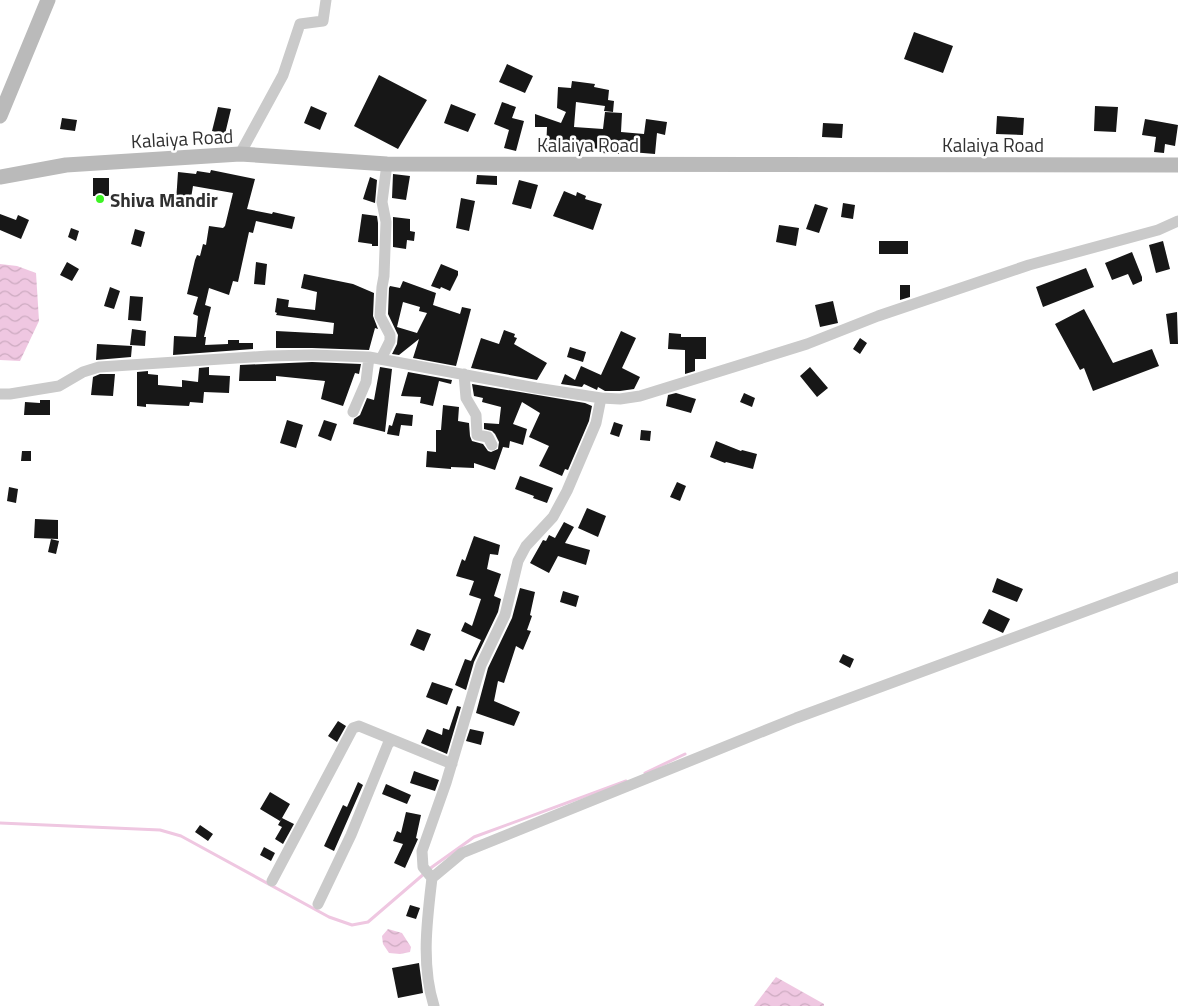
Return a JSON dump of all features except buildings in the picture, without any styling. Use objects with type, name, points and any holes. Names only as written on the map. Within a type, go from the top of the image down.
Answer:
[{"type":"main road","points":[[0,116],[48,0]]},
{"type":"main road","name":"Kalaiya Road","points":[[0,177],[66,165],[240,154],[387,164],[1178,165]]},
{"type":"street","points":[[240,154],[283,75],[300,24],[323,21],[326,0]]},
{"type":"street","points":[[381,359],[390,341],[390,335],[380,316],[386,222],[382,202],[387,164]]},
{"type":"street","points":[[0,394],[60,386],[83,372],[99,367],[312,355],[369,357],[536,388],[601,398],[630,398],[672,387],[807,344],[878,316],[1029,265],[1158,230],[1178,221]]},
{"type":"street","points":[[353,412],[366,382],[369,357]]},
{"type":"street","points":[[464,374],[466,398],[476,415],[477,435],[488,437],[492,445]]},
{"type":"street","points":[[434,1006],[428,989],[426,959],[428,873],[422,851],[452,764],[481,665],[505,615],[518,561],[526,546],[552,517],[567,490],[596,423],[601,398]]},
{"type":"street","points":[[428,873],[462,853],[796,718],[1178,577]]},
{"type":"street","points":[[272,881],[353,728],[360,726],[452,764]]},
{"type":"street","points":[[318,904],[351,835],[388,744],[392,740]]},
{"type":"water","points":[[0,264],[17,266],[36,273],[39,321],[20,361],[0,360]]},
{"type":"water","points":[[388,929],[402,933],[411,947],[410,952],[400,954],[389,953],[383,944],[382,936]]},
{"type":"water","points":[[776,977],[824,1004],[824,1006],[754,1006]]},
{"type":"waterway","points":[[645,773],[685,754]]},
{"type":"waterway","points":[[0,823],[160,830],[181,836],[329,917],[352,925],[368,922],[432,867],[474,837],[626,781]]},
{"type":"place","name":"Shiva Mandir","points":[[100,199]]}]
